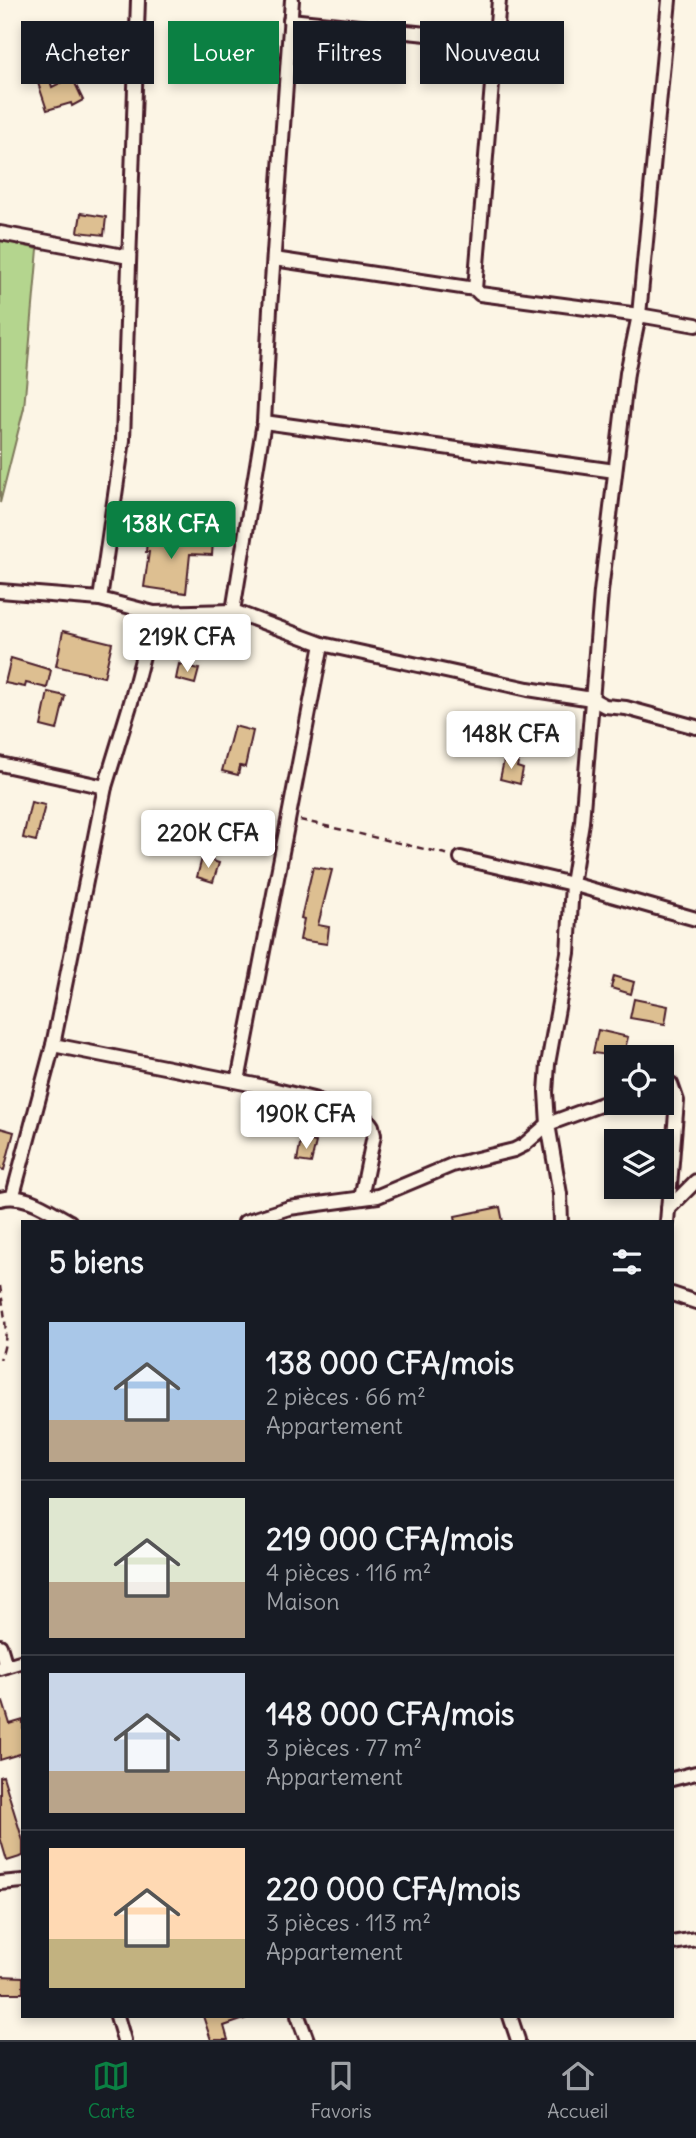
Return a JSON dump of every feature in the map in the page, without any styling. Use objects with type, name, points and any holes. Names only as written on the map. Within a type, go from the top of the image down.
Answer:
[{"type":"street","points":[[100,600],[123,440],[138,0]]},
{"type":"street","points":[[233,611],[264,422],[292,0]]},
{"type":"street","points":[[497,21],[499,0]]},
{"type":"street","points":[[561,1220],[561,1194],[548,1124],[548,1064],[568,953],[572,884],[582,822],[601,592],[627,373],[639,315],[670,0]]},
{"type":"street","points":[[290,20],[420,33]]},
{"type":"street","points":[[475,289],[492,84]]},
{"type":"street","points":[[0,233],[129,257]]},
{"type":"street","points":[[274,259],[475,289],[480,294],[696,325]]},
{"type":"street","points":[[264,422],[615,471]]},
{"type":"street","points":[[0,591],[100,600],[154,613],[233,611],[322,644],[528,689],[592,699],[605,706],[626,708],[696,727]]},
{"type":"street","points":[[66,1220],[40,1205],[6,1197],[53,1045],[105,787],[154,613]]},
{"type":"street","points":[[238,1081],[322,644]]},
{"type":"street","points":[[0,764],[105,787]]},
{"type":"street","points":[[461,858],[572,884],[696,919]]},
{"type":"street","points":[[53,1045],[165,1069],[238,1081],[313,1099],[367,1119],[374,1135],[361,1198]]},
{"type":"street","points":[[668,1215],[677,1101],[674,1088]]},
{"type":"street","points":[[251,1220],[289,1208],[378,1196],[453,1165],[514,1150],[524,1145],[548,1124],[604,1103]]},
{"type":"street","points":[[668,1215],[696,1181]]},
{"type":"street","points":[[674,1295],[696,1302]]},
{"type":"street","points":[[0,1646],[3,1667],[21,1662]]},
{"type":"street","points":[[674,1778],[696,1773]]},
{"type":"street","points":[[0,1883],[21,1881]]},
{"type":"street","points":[[674,1943],[696,1939]]},
{"type":"street","points":[[118,2018],[124,2040]]},
{"type":"street","points":[[299,2018],[307,2040]]},
{"type":"street","points":[[511,2018],[518,2040]]},
{"type":"path","points":[[290,818],[461,858]]},
{"type":"path","points":[[0,1286],[6,1336],[0,1359]]},
{"type":"green space","points":[[0,240],[38,249],[24,408],[0,503]]},
{"type":"building","points":[[38,84],[51,84],[52,87],[58,84],[75,84],[83,100],[72,106],[71,103],[47,110]]},
{"type":"building","points":[[81,213],[106,217],[104,235],[78,232]]},
{"type":"building","points":[[148,529],[161,531],[159,538],[213,541],[212,555],[190,554],[186,593],[144,587],[149,552],[146,552]]},
{"type":"building","points":[[63,631],[112,643],[104,677],[56,666]]},
{"type":"building","points":[[11,658],[51,670],[47,688],[26,683],[25,687],[5,683]]},
{"type":"building","points":[[179,664],[199,669],[195,684],[176,679]]},
{"type":"building","points":[[48,692],[65,696],[57,730],[41,726]]},
{"type":"building","points":[[234,726],[253,731],[245,767],[240,766],[238,775],[222,771]]},
{"type":"building","points":[[505,756],[519,759],[517,767],[523,769],[520,784],[500,779]]},
{"type":"building","points":[[31,802],[45,805],[36,841],[23,838]]},
{"type":"building","points":[[202,858],[219,863],[213,882],[197,877]]},
{"type":"building","points":[[313,867],[332,870],[318,925],[329,927],[327,944],[300,940],[304,919],[301,918]]},
{"type":"building","points":[[614,976],[634,982],[631,994],[611,988]]},
{"type":"building","points":[[634,999],[668,1006],[665,1024],[630,1018]]},
{"type":"building","points":[[598,1030],[628,1037],[626,1045],[604,1045],[604,1054],[593,1053]]},
{"type":"building","points":[[0,1128],[14,1132],[4,1170],[0,1169]]},
{"type":"building","points":[[301,1139],[316,1142],[311,1163],[297,1161]]},
{"type":"building","points":[[500,1207],[503,1220],[456,1220],[455,1216]]},
{"type":"building","points":[[0,1702],[3,1702],[10,1724],[21,1721],[21,1754],[0,1760]]},
{"type":"building","points":[[3,1776],[21,1834],[21,1857],[7,1861],[0,1837],[0,1777]]},
{"type":"building","points":[[0,1976],[21,1977],[21,1993],[0,1993]]},
{"type":"building","points":[[204,2018],[247,2018],[224,2026],[228,2040],[211,2040]]}]
